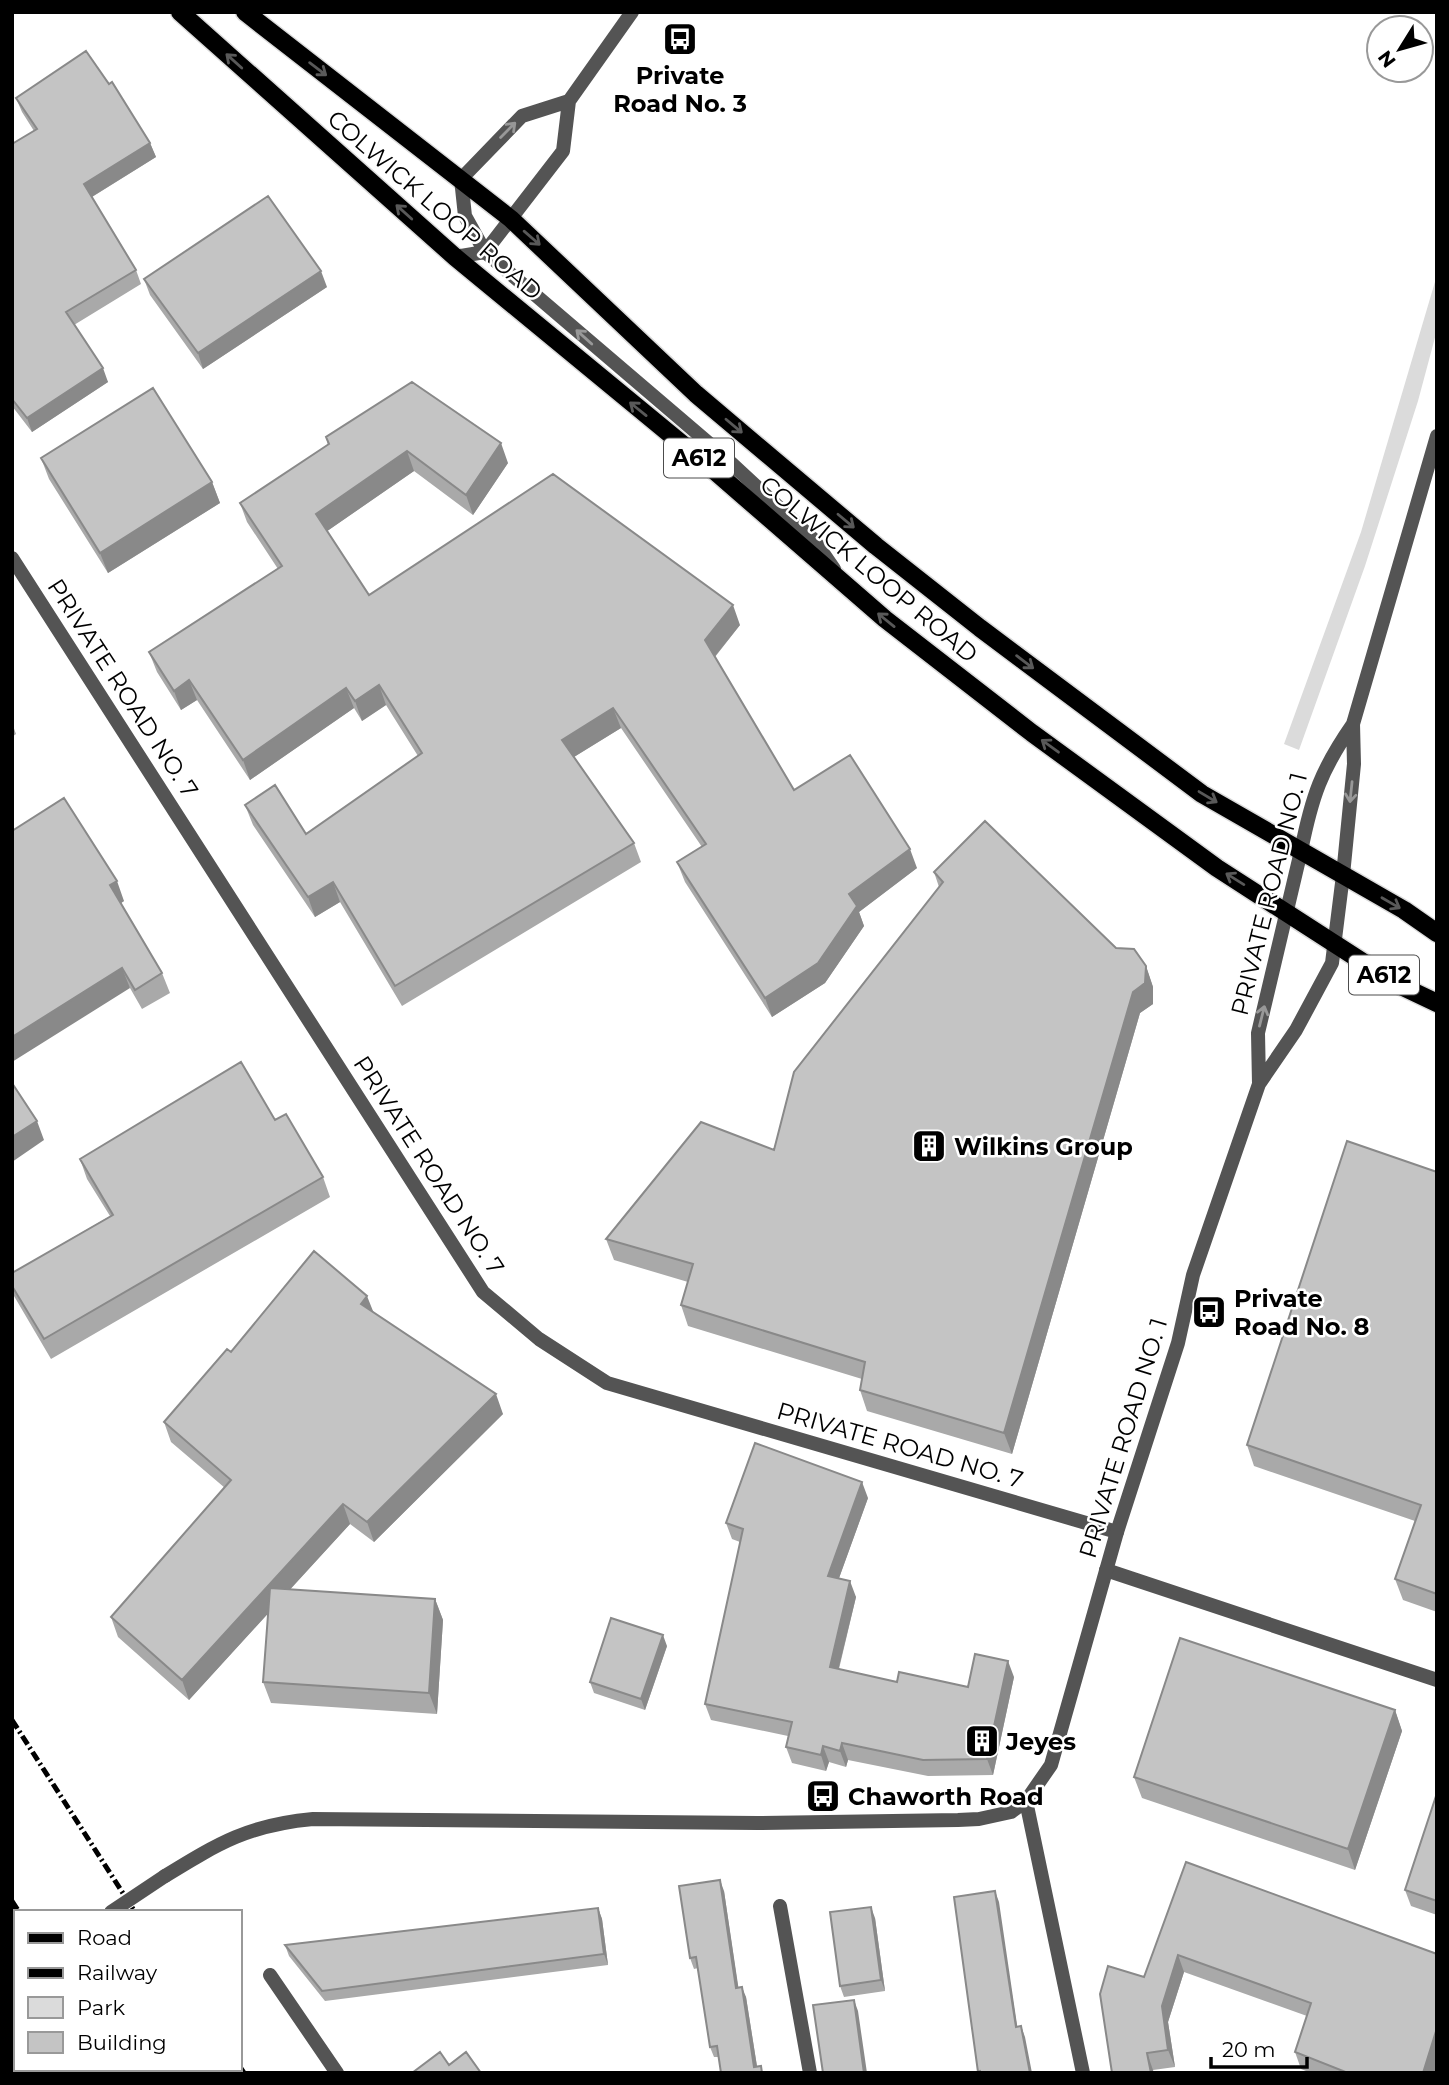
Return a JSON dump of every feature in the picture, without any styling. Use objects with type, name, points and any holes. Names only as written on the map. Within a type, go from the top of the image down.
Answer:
[{"type":"main road","name":"COLWICK LOOP ROAD","points":[[180,12],[455,257],[710,467],[845,586],[1032,733],[1217,868],[1335,941],[1397,984],[1437,1003]]},
{"type":"main road","name":"COLWICK LOOP ROAD","points":[[245,12],[512,219],[696,394],[877,546],[1202,794],[1404,910],[1437,933]]},
{"type":"street","points":[[455,257],[485,252],[563,151],[569,101],[632,12]]},
{"type":"street","points":[[569,101],[522,116],[461,179],[466,216],[485,252],[718,451],[814,540],[845,586]]},
{"type":"street","name":"PRIVATE ROAD NO. 1","points":[[1026,1801],[1051,1765],[1117,1532],[1178,1343],[1193,1275],[1259,1084],[1316,995],[1332,963],[1354,764],[1353,724],[1437,436]]},
{"type":"street","name":"PRIVATE ROAD NO. 7","points":[[12,558],[483,1292],[539,1339],[607,1382],[1117,1532]]},
{"type":"street","name":"PRIVATE ROAD NO. 1","points":[[1259,1084],[1258,1033],[1313,794],[1328,759],[1353,724]]},
{"type":"street","points":[[1106,1570],[1437,1680]]},
{"type":"street","points":[[114,1910],[233,1836],[254,1828],[313,1819],[757,1823],[979,1819],[1011,1812],[1026,1801],[1083,2073]]},
{"type":"street","points":[[780,1906],[810,2073]]},
{"type":"street","points":[[270,1975],[337,2073]]},
{"type":"green space","points":[[1437,275],[1437,330],[1418,401],[1365,566],[1299,750],[1284,744],[1361,532]]},
{"type":"building","points":[[86,51],[109,84],[112,82],[150,143],[84,184],[136,270],[66,312],[103,368],[27,418],[12,399],[12,144],[37,129],[16,98]]},
{"type":"building","points":[[268,196],[321,271],[198,353],[144,279]]},
{"type":"building","points":[[412,382],[501,443],[466,495],[407,451],[316,514],[369,595],[553,474],[733,605],[705,640],[794,790],[850,755],[910,849],[849,894],[857,906],[818,963],[765,998],[677,862],[706,844],[613,708],[562,740],[634,843],[395,986],[333,882],[308,897],[245,805],[275,785],[306,834],[422,753],[379,685],[355,701],[346,688],[243,760],[189,680],[174,691],[149,652],[282,566],[240,503],[329,444],[326,437]]},
{"type":"building","points":[[153,388],[212,482],[100,553],[41,458]]},
{"type":"building","points":[[64,798],[117,881],[110,885],[162,973],[135,990],[122,968],[12,1037],[12,831]]},
{"type":"building","name":"Wilkins Group","points":[[985,821],[1116,948],[1134,949],[1146,966],[1145,983],[1133,992],[1004,1433],[860,1390],[865,1362],[681,1305],[693,1264],[606,1239],[701,1122],[774,1150],[794,1072],[943,882],[934,872]]},
{"type":"building","points":[[241,1062],[275,1120],[286,1114],[323,1177],[44,1339],[12,1286],[12,1273],[113,1215],[80,1159]]},
{"type":"building","points":[[12,1083],[37,1121],[12,1137]]},
{"type":"building","points":[[1347,1141],[1437,1172],[1437,1594],[1395,1579],[1421,1505],[1247,1445]]},
{"type":"building","points":[[314,1251],[367,1296],[361,1304],[496,1394],[367,1522],[343,1504],[182,1680],[111,1617],[231,1480],[164,1422],[227,1349],[231,1352]]},
{"type":"building","points":[[755,1443],[862,1482],[828,1576],[850,1581],[830,1667],[897,1682],[899,1672],[968,1687],[975,1654],[1008,1661],[987,1759],[923,1760],[842,1743],[840,1751],[823,1746],[821,1755],[786,1747],[792,1722],[705,1704],[743,1529],[726,1523]]},
{"type":"building","points":[[270,1588],[435,1599],[429,1693],[263,1682]]},
{"type":"building","points":[[611,1618],[663,1635],[641,1699],[590,1682]]},
{"type":"building","points":[[1180,1638],[1395,1710],[1348,1849],[1134,1777]]},
{"type":"building","points":[[1437,1793],[1437,1901],[1405,1890]]},
{"type":"building","points":[[1186,1862],[1437,1954],[1437,2028],[1423,2073],[1348,2073],[1295,2052],[1311,2003],[1178,1955],[1162,2006],[1168,2050],[1147,2053],[1151,2073],[1112,2073],[1100,1994],[1108,1966],[1144,1977]]},
{"type":"building","points":[[720,1880],[736,1988],[742,1987],[754,2067],[761,2066],[762,2073],[721,2073],[717,2046],[710,2047],[696,1957],[690,1958],[679,1886]]},
{"type":"building","points":[[995,1891],[1016,2027],[1021,2026],[1030,2073],[978,2072],[954,1897]]},
{"type":"building","points":[[871,1907],[881,1980],[840,1986],[830,1912]]},
{"type":"building","points":[[598,1908],[604,1954],[322,1991],[285,1945]]},
{"type":"building","points":[[854,2000],[864,2073],[823,2073],[813,2005]]},
{"type":"building","points":[[440,2052],[449,2065],[466,2052],[481,2073],[412,2073]]},
{"type":"railway","points":[[12,1720],[134,1910]]},
{"type":"railway","points":[[12,1901],[18,1910]]},
{"type":"place","name":"Private Road No. 3","points":[[680,39]]},
{"type":"place","name":"Wilkins Group","points":[[929,1146]]},
{"type":"place","name":"Private Road No. 8","points":[[1209,1312]]},
{"type":"place","name":"Jeyes","points":[[982,1741]]},
{"type":"place","name":"Chaworth Road","points":[[823,1796]]}]
